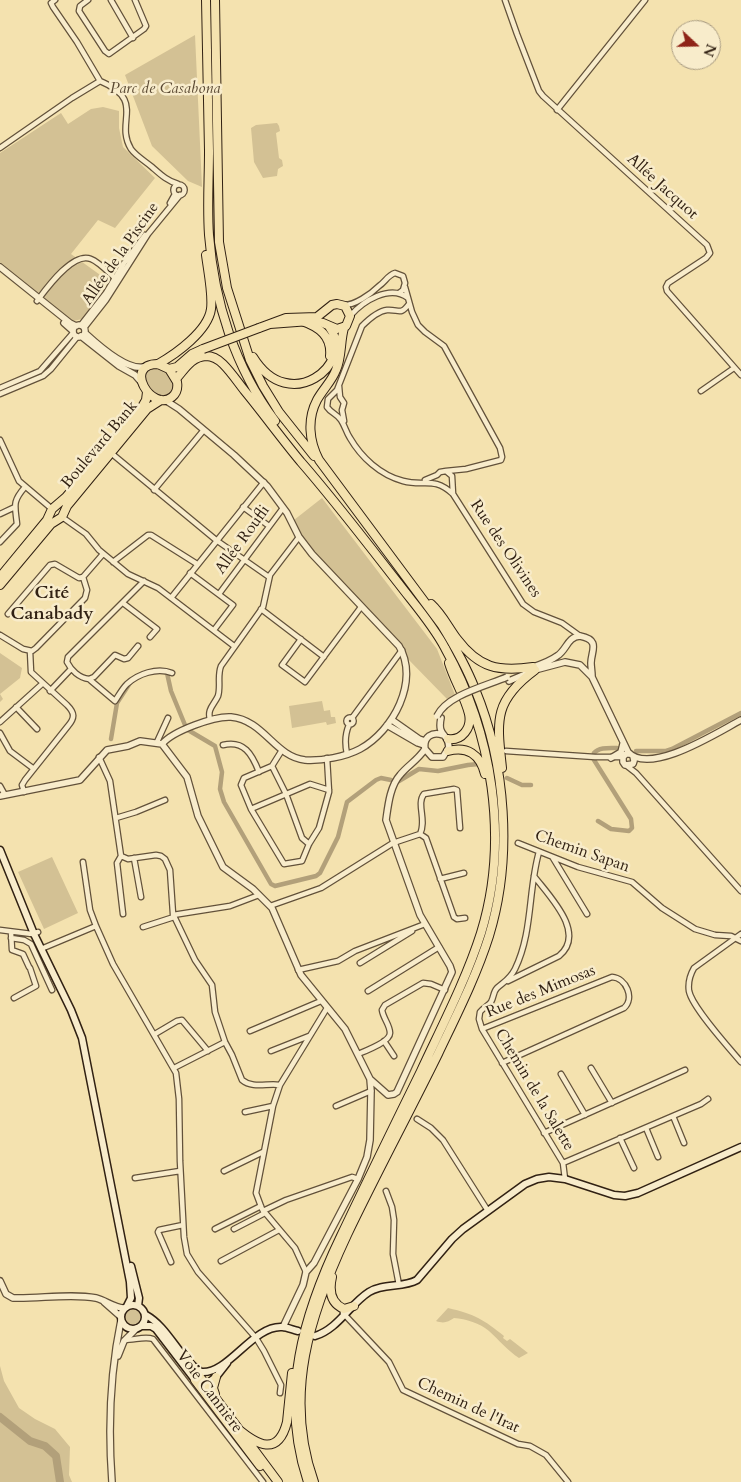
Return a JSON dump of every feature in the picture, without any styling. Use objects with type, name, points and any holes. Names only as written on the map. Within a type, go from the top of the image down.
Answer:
[{"type":"main road","points":[[206,0],[209,232],[219,301],[233,345],[255,390],[272,416],[434,629],[445,647],[467,692],[477,719],[485,749],[494,813],[492,878],[484,921],[471,961],[438,1034],[328,1262],[295,1357],[290,1382],[287,1422],[282,1436],[274,1442],[262,1444],[251,1440],[237,1428]]},
{"type":"main road","points":[[215,0],[219,242],[227,288],[240,333],[250,360],[279,412],[411,582],[453,643],[475,688],[485,716],[493,747],[502,812]]},
{"type":"main road","points":[[158,364],[169,370],[176,379],[178,386],[174,396],[163,400],[148,392],[141,382],[142,373],[147,366],[158,364],[166,359],[198,333],[205,325],[211,309],[204,227],[209,161]]},
{"type":"main road","points":[[169,370],[176,368],[192,354],[203,349],[286,318],[313,318],[325,312],[332,305],[342,304],[348,309],[350,316],[344,328],[338,366],[314,407],[310,422],[310,433],[312,446],[319,460],[367,525]]},
{"type":"main road","points":[[240,333],[257,364],[272,378],[279,382],[295,384],[307,382],[318,376],[333,358],[335,337],[324,317],[325,312]]},
{"type":"main road","points":[[302,321],[320,329],[328,339],[331,355],[328,365]]},
{"type":"main road","points":[[270,324],[317,321],[337,330],[344,328]]},
{"type":"main road","points":[[176,379],[194,359],[210,356],[226,366],[289,448],[347,517]]},
{"type":"main road","points":[[176,379],[184,361]]},
{"type":"main road","name":"Boulevard Bank","points":[[0,585],[51,524],[66,498],[141,408],[148,392]]},
{"type":"main road","name":"Boulevard Bank","points":[[0,577],[44,524],[57,513],[148,409],[163,400]]},
{"type":"main road","points":[[411,582],[437,610],[468,652],[478,660],[490,666],[506,670],[534,669]]},
{"type":"main road","points":[[434,629],[443,646],[470,719],[464,734],[453,740],[445,737]]},
{"type":"main road","points":[[314,1482],[308,1464],[302,1430],[300,1396],[302,1365],[318,1307],[334,1264],[449,1031],[489,937],[496,909],[500,879],[502,770],[499,742],[500,712],[509,692],[534,669]]},
{"type":"main road","points":[[448,751],[460,749],[469,751],[477,756],[482,765],[489,815],[492,878]]},
{"type":"main road","points":[[0,850],[80,1032],[86,1052],[132,1291],[130,1302],[122,1311],[121,1319],[127,1327],[151,1326],[156,1330],[273,1482]]},
{"type":"main road","points":[[346,1316],[371,1291],[418,1280],[452,1239],[525,1184],[549,1177],[565,1179],[614,1195],[625,1196],[638,1193],[741,1147]]},
{"type":"main road","points":[[354,1306],[344,1308],[335,1302],[330,1289],[371,1186]]},
{"type":"main road","points":[[117,1216],[136,1283],[139,1298],[138,1306]]},
{"type":"main road","points":[[346,1316],[384,1288]]},
{"type":"main road","points":[[346,1316],[361,1302],[366,1294]]},
{"type":"main road","points":[[126,1307],[138,1306],[160,1326],[224,1408]]},
{"type":"main road","points":[[139,1327],[144,1323],[146,1315]]},
{"type":"main road","points":[[307,1321],[299,1350],[294,1398],[296,1433],[308,1482]]},
{"type":"main road","points":[[194,1380],[208,1383],[214,1374],[236,1354],[272,1328],[283,1327],[298,1331]]},
{"type":"main road","points":[[188,1362],[201,1372],[214,1374]]},
{"type":"main road","points":[[214,1374],[213,1388],[224,1408],[278,1482]]},
{"type":"street","points":[[55,0],[51,3],[53,7],[100,81],[118,90],[125,101],[128,112],[127,137],[131,149],[168,180],[176,190]]},
{"type":"street","points":[[88,0],[80,6],[79,11],[107,53],[112,53],[146,26],[135,0]]},
{"type":"street","points":[[110,0],[133,38]]},
{"type":"street","name":"Allée Jacquot","points":[[505,0],[539,91],[556,110],[707,244],[710,253],[706,258],[668,282],[667,291],[741,375]]},
{"type":"street","points":[[556,110],[644,0]]},
{"type":"street","points":[[0,148],[100,81]]},
{"type":"street","name":"Allée de la Piscine","points":[[79,331],[146,234],[170,204],[176,190]]},
{"type":"street","name":"Allée de la Piscine","points":[[79,331],[106,300],[176,190]]},
{"type":"street","points":[[38,299],[66,266],[89,258],[115,278],[115,285]]},
{"type":"street","points":[[0,267],[38,299]]},
{"type":"street","points":[[0,271],[70,323],[119,366],[135,375],[141,382]]},
{"type":"street","points":[[342,304],[348,305],[378,288],[391,274],[399,274],[405,279],[404,287],[418,325],[444,346],[500,448],[501,460],[466,469],[440,472],[419,482]]},
{"type":"street","points":[[386,280],[387,288],[409,302]]},
{"type":"street","points":[[350,316],[362,305],[381,294],[396,293],[404,287]]},
{"type":"street","points":[[409,302],[400,312],[387,310],[380,312],[362,326],[339,385],[333,396],[328,399],[328,410],[339,418],[356,447],[371,464],[396,478],[410,482],[437,483],[454,494]]},
{"type":"street","points":[[79,331],[123,363],[139,368],[147,366]]},
{"type":"street","points":[[0,388],[40,371],[79,331]]},
{"type":"street","points":[[0,394],[43,376],[51,370],[79,331]]},
{"type":"street","points":[[701,391],[734,368]]},
{"type":"street","points":[[339,385],[340,397],[344,403],[342,410],[345,428]]},
{"type":"street","points":[[174,396],[179,409]]},
{"type":"street","points":[[333,396],[340,397]]},
{"type":"street","points":[[159,743],[168,737],[210,719],[230,717],[250,722],[282,750],[298,758],[305,760],[347,754],[370,743],[392,720],[405,687],[406,666],[402,650],[312,554],[264,482],[179,409],[163,400]]},
{"type":"street","points":[[334,413],[342,410]]},
{"type":"street","points":[[154,490],[203,430]]},
{"type":"street","points":[[0,440],[16,478],[25,487],[86,534],[103,554],[128,574],[144,581],[171,598],[234,646]]},
{"type":"street","points":[[111,453],[216,540],[269,577]]},
{"type":"street","points":[[444,486],[457,473],[466,469]]},
{"type":"street","points":[[446,471],[450,473],[454,494]]},
{"type":"street","points":[[437,475],[437,483]]},
{"type":"street","points":[[171,598],[264,482]]},
{"type":"street","points":[[0,542],[16,524],[15,507],[17,497],[25,487]]},
{"type":"street","name":"Rue des Olivines","points":[[454,494],[523,604],[534,612],[568,626],[580,636]]},
{"type":"street","points":[[0,514],[15,507]]},
{"type":"street","points":[[243,507],[269,526]]},
{"type":"street","name":"Allée Roufli","points":[[219,594],[283,508]]},
{"type":"street","points":[[113,562],[151,535],[197,564]]},
{"type":"street","points":[[210,719],[210,709],[219,691],[219,671],[264,604],[269,577],[299,537]]},
{"type":"street","points":[[8,614],[50,565],[55,564],[78,578],[83,577],[103,554]]},
{"type":"street","points":[[190,573],[233,605],[214,630]]},
{"type":"street","points":[[0,635],[23,649],[30,651],[36,648],[85,598],[88,590],[83,577]]},
{"type":"street","points":[[144,581],[68,657],[67,662],[71,669],[115,700],[127,684],[143,674],[162,670],[172,673]]},
{"type":"street","points":[[123,603],[157,629],[150,637]]},
{"type":"street","points":[[301,639],[282,665],[305,682],[361,607]]},
{"type":"street","points":[[261,609],[324,657]]},
{"type":"street","points":[[370,1079],[388,1095],[397,1092],[452,972],[420,915],[386,820],[387,808],[398,776],[414,763],[434,730],[443,707],[451,700],[534,669],[556,658],[569,640],[570,632],[568,626]]},
{"type":"street","points":[[569,640],[580,636],[589,639],[592,643],[594,652],[591,660],[592,677]]},
{"type":"street","points":[[89,680],[115,655],[124,659],[128,658],[138,646]]},
{"type":"street","points":[[565,647],[566,655],[570,662]]},
{"type":"street","points":[[347,754],[346,731],[349,725],[354,722],[352,718],[402,650]]},
{"type":"street","points":[[24,792],[23,782],[73,721],[74,715],[31,672],[30,651]]},
{"type":"street","points":[[580,666],[591,660]]},
{"type":"street","points":[[534,669],[570,662],[580,666],[592,677],[624,744],[628,760],[636,773],[741,892]]},
{"type":"street","points":[[50,691],[71,669]]},
{"type":"street","points":[[0,722],[42,684]]},
{"type":"street","points":[[16,707],[38,730]]},
{"type":"street","points":[[414,763],[432,757],[443,757],[448,751],[449,743],[439,727],[439,717]]},
{"type":"street","points":[[159,743],[168,718]]},
{"type":"street","points":[[392,720],[420,739],[432,757]]},
{"type":"street","points":[[506,750],[628,760],[659,758],[675,754],[741,720]]},
{"type":"street","points":[[387,726],[418,744],[425,745]]},
{"type":"street","points":[[0,733],[10,751],[34,769]]},
{"type":"street","points":[[431,735],[439,733],[445,737]]},
{"type":"street","points":[[0,786],[2,796],[80,780],[107,750],[128,746],[140,740],[159,743],[187,777],[198,816],[223,867],[270,906],[275,913],[298,970],[345,1029],[370,1079],[369,1149],[358,1179],[314,1263],[306,1272],[303,1285],[283,1327]]},
{"type":"street","points":[[223,745],[239,744],[251,755],[259,772]]},
{"type":"street","points":[[611,758],[621,752],[624,744]]},
{"type":"street","points":[[282,750],[272,766],[244,778],[242,782],[251,809],[281,863],[284,864],[302,861],[321,823],[329,790],[327,758]]},
{"type":"street","points":[[99,757],[110,781],[116,818],[121,856],[117,863],[123,914]]},
{"type":"street","points":[[272,766],[286,794],[302,838],[309,844]]},
{"type":"street","points":[[251,809],[310,784],[329,790]]},
{"type":"street","points":[[270,906],[321,888],[393,843],[420,834],[424,827],[421,800],[426,793],[457,790],[460,828]]},
{"type":"street","points":[[116,818],[165,800]]},
{"type":"street","points":[[420,834],[426,838],[454,917],[457,919],[466,918]]},
{"type":"street","name":"Chemin Sapan","points":[[518,843],[597,874],[632,882],[662,908],[695,929],[738,939]]},
{"type":"street","points":[[508,981],[516,968],[523,947],[539,852]]},
{"type":"street","points":[[121,856],[124,858],[134,858],[156,855],[165,859],[170,870],[173,916],[195,960],[212,986],[215,1012],[225,1042],[242,1080],[252,1085],[280,1085]]},
{"type":"street","points":[[552,857],[587,914]]},
{"type":"street","points":[[134,858],[142,897]]},
{"type":"street","points":[[82,862],[90,910],[96,926],[113,964],[174,1068],[179,1099],[180,1171],[185,1245],[194,1266],[256,1338],[264,1350],[278,1376],[281,1385],[280,1393]]},
{"type":"street","points":[[440,879],[464,873]]},
{"type":"street","points":[[508,981],[559,956],[567,947],[569,933],[567,922],[534,876]]},
{"type":"street","points":[[143,927],[173,916],[230,906],[259,895]]},
{"type":"street","points":[[360,963],[425,924]]},
{"type":"street","points":[[43,948],[96,926]]},
{"type":"street","points":[[298,970],[338,960],[355,951],[416,929]]},
{"type":"street","points":[[0,930],[36,933]]},
{"type":"street","points":[[11,932],[12,950],[24,954],[36,986],[14,998]]},
{"type":"street","points":[[741,934],[738,939],[694,968],[689,991],[705,1019],[741,1062]]},
{"type":"street","points":[[11,938],[24,940],[31,944],[52,990]]},
{"type":"street","points":[[368,991],[439,947]]},
{"type":"street","name":"Rue des Mimosas","points":[[482,1029],[612,977],[622,981],[630,997],[628,1004],[624,1008],[502,1063]]},
{"type":"street","name":"Chemin de la Salette","points":[[508,981],[498,987],[489,1005],[483,1008],[478,1015],[482,1029],[563,1164],[565,1179]]},
{"type":"street","points":[[358,1054],[384,1041],[390,1034],[382,1015],[385,1005],[423,983],[445,990]]},
{"type":"street","points":[[250,1031],[321,1001]]},
{"type":"street","points":[[306,1272],[295,1248],[263,1210],[256,1193],[273,1106],[280,1085],[327,1008]]},
{"type":"street","points":[[155,1034],[182,1020],[208,1051]]},
{"type":"street","points":[[271,1051],[310,1036]]},
{"type":"street","points":[[384,1041],[394,1056]]},
{"type":"street","points":[[174,1068],[225,1042]]},
{"type":"street","points":[[591,1068],[612,1103]]},
{"type":"street","points":[[544,1133],[685,1070]]},
{"type":"street","points":[[561,1074],[584,1115]]},
{"type":"street","points":[[336,1106],[371,1091]]},
{"type":"street","points":[[563,1164],[701,1104],[708,1099]]},
{"type":"street","points":[[245,1112],[273,1106]]},
{"type":"street","points":[[672,1116],[684,1143]]},
{"type":"street","points":[[417,1120],[431,1128],[443,1140],[488,1212]]},
{"type":"street","points":[[646,1128],[658,1156]]},
{"type":"street","points":[[620,1138],[634,1168]]},
{"type":"street","points":[[224,1171],[263,1152]]},
{"type":"street","points":[[135,1178],[180,1171]]},
{"type":"street","points":[[215,1228],[352,1177],[358,1179]]},
{"type":"street","points":[[386,1191],[392,1207],[394,1220],[393,1254],[399,1285]]},
{"type":"street","points":[[234,1228],[263,1210]]},
{"type":"street","points":[[171,1262],[158,1232],[159,1230],[184,1225]]},
{"type":"street","points":[[221,1262],[279,1230]]},
{"type":"street","points":[[0,1282],[6,1294],[13,1298],[88,1297],[103,1300],[121,1308],[126,1307]]},
{"type":"street","points":[[103,1300],[121,1319],[110,1417],[112,1482]]},
{"type":"street","name":"Chemin de l'Irat","points":[[335,1302],[389,1362],[404,1390],[518,1444],[534,1448],[550,1459],[568,1482]]},
{"type":"street","points":[[114,1368],[125,1340],[139,1327]]},
{"type":"street","name":"Voie Cannière","points":[[125,1340],[153,1339],[263,1482]]},
{"type":"green space","name":"Parc de Casabona","points":[[195,35],[202,187],[188,181],[152,146],[125,75]]},
{"type":"green space","points":[[103,107],[119,111],[119,128],[123,147],[155,178],[115,228],[98,220],[71,254],[103,277],[104,292],[82,319],[73,321],[0,262],[0,153],[61,113],[68,124],[91,109]]},
{"type":"green space","points":[[277,123],[280,131],[276,133],[279,158],[282,160],[283,166],[278,169],[277,176],[263,178],[254,162],[251,128],[256,125]]},
{"type":"green space","points":[[154,366],[165,371],[172,380],[174,389],[168,397],[156,397],[145,385],[144,374]]},
{"type":"green space","points":[[322,498],[437,649],[455,695],[447,699],[407,658],[401,645],[312,551],[294,520]]},
{"type":"green space","points":[[0,653],[22,668],[20,678],[0,694]]},
{"type":"green space","points":[[322,701],[324,711],[330,710],[331,717],[335,717],[336,723],[327,725],[326,722],[292,728],[289,706]]},
{"type":"green space","points":[[52,857],[78,913],[44,929],[18,872]]},
{"type":"green space","points":[[448,1308],[479,1318],[504,1336],[503,1338],[507,1341],[510,1339],[528,1353],[519,1358],[507,1349],[493,1334],[473,1322],[454,1318],[446,1322],[436,1321]]},
{"type":"green space","points":[[130,1309],[136,1309],[141,1314],[139,1323],[130,1325],[125,1320],[125,1314]]},
{"type":"green space","points":[[0,1366],[4,1381],[19,1408],[55,1429],[70,1447],[69,1475],[72,1482],[0,1482]]},
{"type":"waterway","points":[[163,671],[167,673],[171,691],[185,725]]},
{"type":"waterway","points":[[111,739],[117,703],[130,683]]},
{"type":"waterway","points":[[636,751],[666,751],[672,749],[741,713]]},
{"type":"waterway","points":[[188,730],[215,746],[222,772],[220,789],[224,802],[271,884],[275,886],[316,876],[320,873],[338,837],[347,802],[376,780],[381,778],[391,780]]},
{"type":"waterway","points":[[594,753],[601,749],[617,748]]},
{"type":"waterway","points":[[594,760],[631,819],[632,828],[629,831],[611,829],[598,821]]},
{"type":"waterway","points":[[399,781],[419,769],[438,771],[479,764]]},
{"type":"waterway","points":[[507,778],[522,785],[531,785]]},
{"type":"waterway","points":[[0,1417],[30,1441],[45,1446],[56,1456],[60,1482]]},
{"type":"district","name":"Cité Canabady","points":[[52,604]]}]
